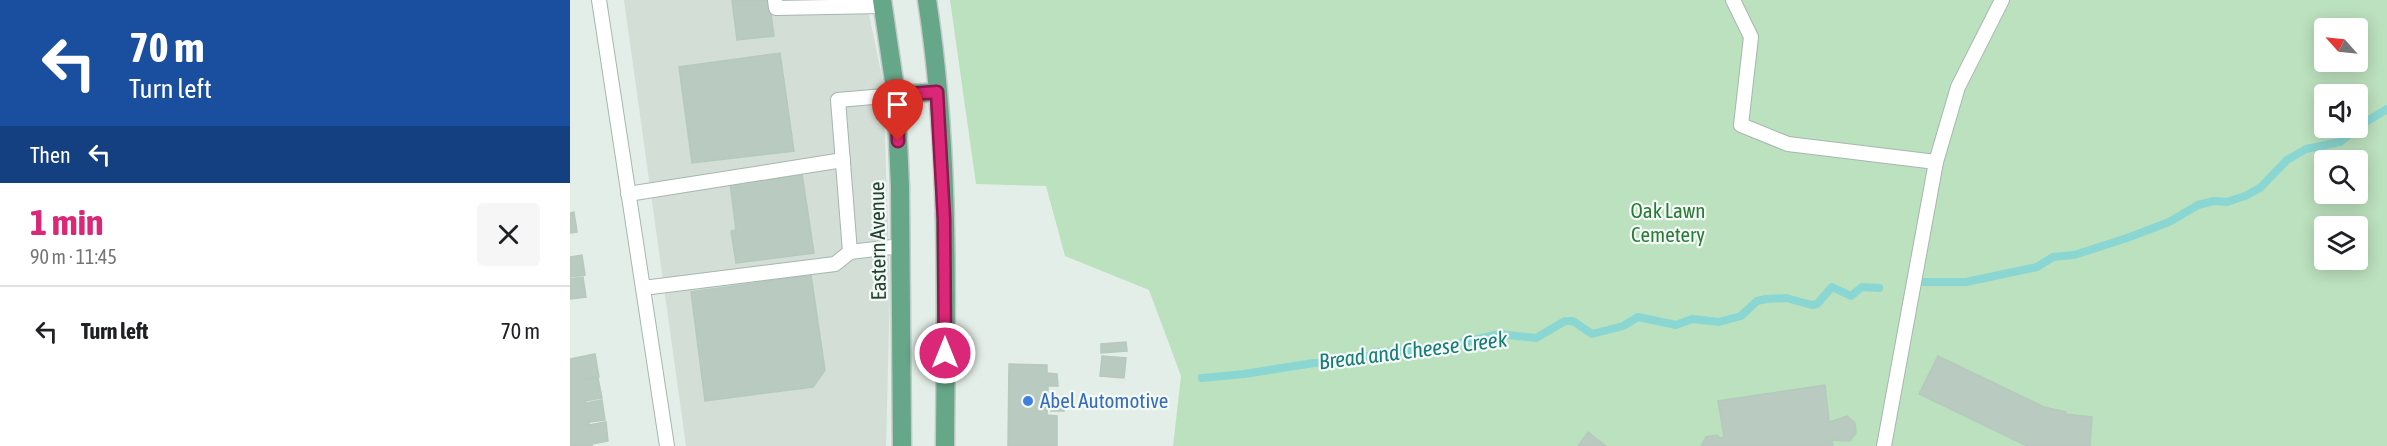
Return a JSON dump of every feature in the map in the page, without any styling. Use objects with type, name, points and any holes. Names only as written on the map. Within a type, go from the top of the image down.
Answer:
[{"type":"main road","points":[[927,0],[937,92],[944,219],[945,446]]},
{"type":"main road","name":"Eastern Avenue","points":[[883,3],[896,95],[901,246],[902,446]]},
{"type":"main road","points":[[896,95],[937,92]]},
{"type":"lane","points":[[599,0],[667,446]]},
{"type":"lane","points":[[775,0],[776,8],[809,4],[883,3]]},
{"type":"lane","points":[[1733,0],[1751,37],[1741,125],[1788,144],[1936,162]]},
{"type":"lane","points":[[1884,446],[1936,162],[1958,87],[2002,0]]},
{"type":"lane","points":[[850,252],[838,100],[896,95]]},
{"type":"lane","points":[[628,194],[843,160]]},
{"type":"lane","points":[[643,288],[835,264],[850,252],[901,246]]},
{"type":"shaded area","points":[[624,0],[866,0],[883,81],[890,287],[886,446],[686,446]]},
{"type":"green space","name":"Oak Lawn Cemetery","points":[[950,0],[2387,0],[2387,446],[1173,446],[1181,376],[1149,290],[1065,256],[1046,186],[976,184]]},
{"type":"building","points":[[732,0],[769,0],[774,36],[737,40]]},
{"type":"building","points":[[780,53],[794,151],[692,163],[679,67]]},
{"type":"building","points":[[802,174],[814,253],[736,263],[731,231],[736,230],[730,183]]},
{"type":"building","points":[[574,212],[577,232],[570,233],[570,213]]},
{"type":"building","points":[[582,255],[585,275],[570,277],[570,257]]},
{"type":"building","points":[[811,275],[825,370],[813,387],[705,401],[691,292]]},
{"type":"building","points":[[583,277],[586,297],[570,299],[570,279]]},
{"type":"building","points":[[1126,342],[1127,351],[1101,353],[1101,344]]},
{"type":"building","points":[[595,354],[599,377],[582,379],[598,378],[602,398],[585,401],[586,403],[602,400],[605,420],[589,422],[589,425],[606,422],[608,441],[592,444],[592,446],[570,446],[570,359]]},
{"type":"building","points":[[1102,356],[1126,358],[1124,378],[1100,376]]},
{"type":"building","points":[[1938,356],[2044,407],[2066,412],[2065,414],[2092,417],[2090,446],[2027,446],[1919,394]]},
{"type":"building","name":"Abel Automotive","points":[[1009,364],[1047,365],[1047,373],[1057,374],[1058,386],[1048,386],[1047,415],[1057,416],[1057,446],[1008,446]]},
{"type":"building","points":[[1825,385],[1829,422],[1847,416],[1855,423],[1856,433],[1850,441],[1832,440],[1833,446],[1701,446],[1706,437],[1717,435],[1720,438],[1724,437],[1718,401]]},
{"type":"building","points":[[1051,398],[1064,398],[1064,411],[1051,411]]},
{"type":"building","points":[[1588,432],[1606,446],[1578,446]]},
{"type":"waterway","name":"Bread and Cheese Creek","points":[[1924,282],[1966,282],[2037,267],[2053,257],[2074,255],[2169,222],[2198,205],[2214,201],[2227,202],[2245,196],[2260,188],[2287,160],[2306,149],[2340,142],[2387,109]]},
{"type":"waterway","name":"Bread and Cheese Creek","points":[[1202,378],[1314,363],[1357,362],[1376,352],[1431,350],[1499,334],[1536,338],[1565,321],[1573,321],[1592,334],[1623,326],[1638,317],[1676,325],[1692,319],[1719,322],[1741,316],[1757,301],[1766,299],[1786,298],[1812,305],[1817,304],[1832,287],[1851,296],[1862,287],[1879,288]]},
{"type":"place","name":"Abel Automotive","points":[[1028,401]]},
{"type":"route","points":[[898,141],[896,95],[937,92],[942,155],[946,284],[945,353]]}]
